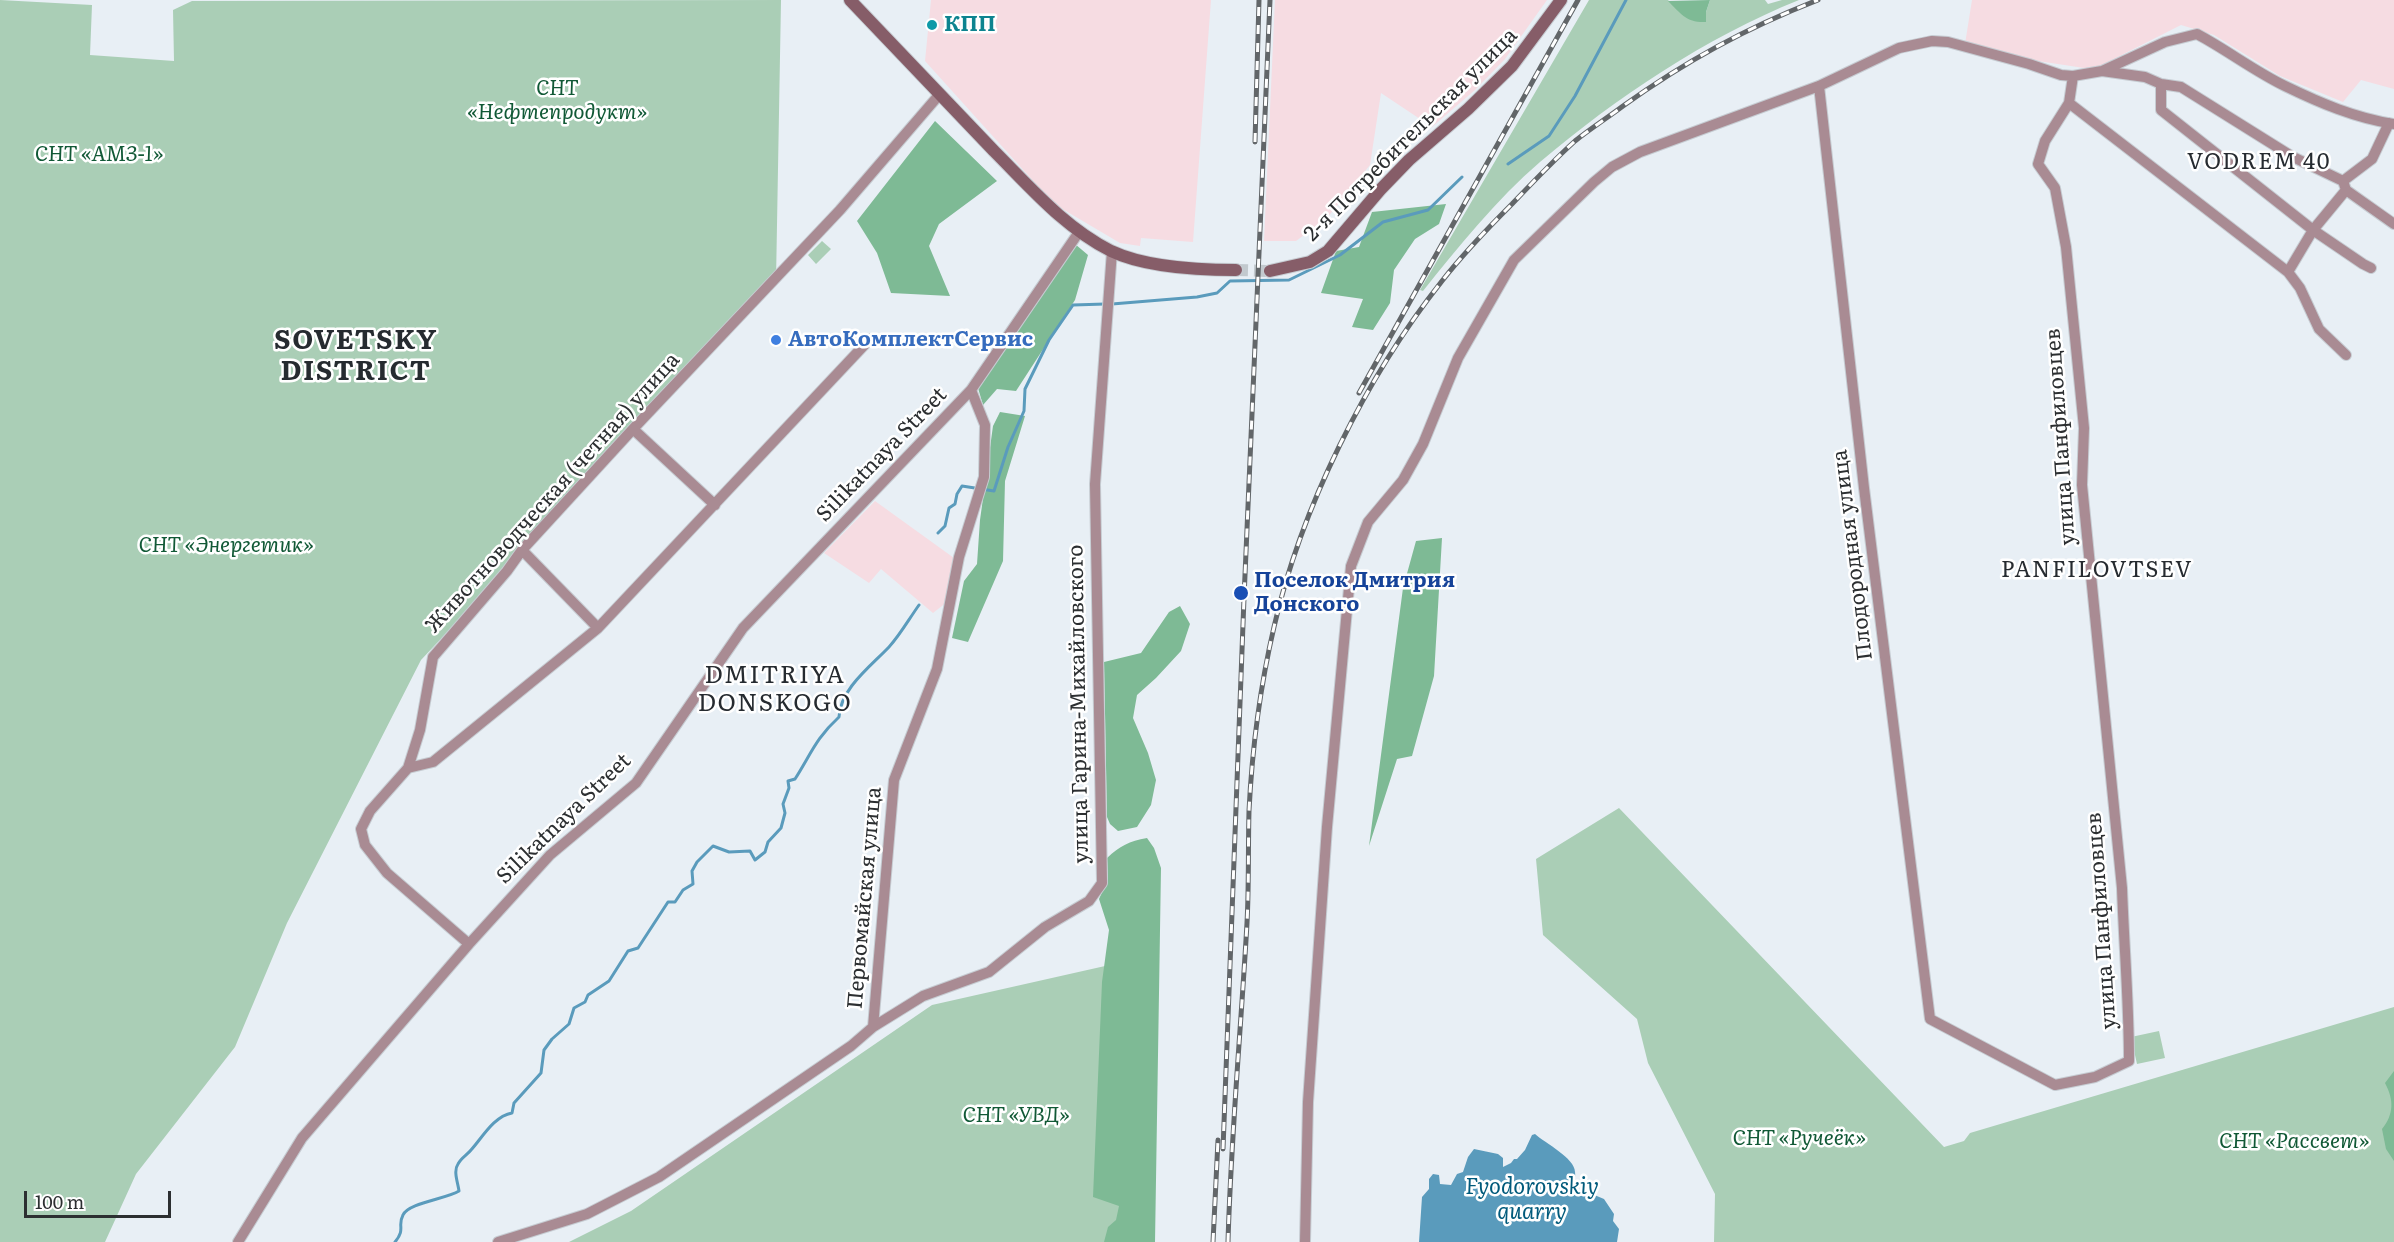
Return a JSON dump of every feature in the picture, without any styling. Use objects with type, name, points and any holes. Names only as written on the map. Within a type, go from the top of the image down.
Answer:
[{"type":"street","points":[[850,0],[1038,198],[1079,232],[1112,251],[1143,261],[1175,266],[1236,270]]},
{"type":"street","name":"2-я Потребительская улица","points":[[1270,271],[1310,262],[1328,251],[1409,160],[1468,109],[1512,66],[1561,0]]},
{"type":"street","points":[[1305,1242],[1308,1102],[1327,828],[1351,566],[1360,537],[1368,522],[1403,480],[1423,444],[1458,357],[1514,260],[1594,182],[1612,168],[1640,152],[1819,86],[1899,48],[1932,41],[1948,42],[2030,64],[2061,75],[2073,76],[2102,71],[2165,42],[2197,34],[2283,85],[2354,116],[2392,123],[2372,159],[2344,185],[2288,272]]},
{"type":"street","points":[[2102,71],[2145,77],[2161,84],[2181,87],[2344,185],[2394,224]]},
{"type":"street","name":"улица Панфиловцев","points":[[2073,76],[2069,103],[2044,141],[2038,164],[2055,188],[2066,247],[2084,428],[2082,485],[2122,888],[2129,1006],[2129,1061]]},
{"type":"street","points":[[2161,84],[2161,111],[2313,230],[2362,264],[2371,267]]},
{"type":"street","name":"Плодородная улица","points":[[1819,86],[1865,499],[1930,1019],[2055,1084],[2095,1077],[2129,1061]]},
{"type":"street","name":"Животноводческая (четная) улица","points":[[469,944],[387,873],[365,845],[362,829],[370,811],[408,768],[420,730],[433,657],[507,571],[522,550],[840,210],[939,95]]},
{"type":"street","points":[[2069,103],[2288,272],[2300,288],[2319,329],[2346,355]]},
{"type":"street","name":"Silikatnaya Street","points":[[237,1242],[266,1192],[302,1138],[469,944],[550,855],[636,783],[743,628],[971,390],[1079,232]]},
{"type":"street","name":"улица Гарина-Михайловского","points":[[873,1027],[923,996],[988,972],[1045,927],[1089,901],[1102,882],[1095,484],[1112,251]]},
{"type":"street","points":[[408,768],[433,762],[598,628],[870,339]]},
{"type":"street","name":"Первомайская улица","points":[[498,1242],[587,1214],[659,1177],[851,1046],[873,1027],[894,780],[937,669],[959,557],[984,477],[985,425],[971,390]]},
{"type":"street","points":[[633,429],[715,506]]},
{"type":"street","points":[[522,550],[598,628]]},
{"type":"shaded area","points":[[931,0],[1211,0],[1193,242],[1141,238],[1140,246],[1120,243],[1054,204],[925,61]]},
{"type":"shaded area","points":[[1275,0],[1547,0],[1505,59],[1475,90],[1432,127],[1381,93],[1370,165],[1327,218],[1296,241],[1264,241]]},
{"type":"shaded area","points":[[1972,0],[2394,0],[2394,89],[2361,80],[2343,102],[2280,76],[2214,35],[2181,25],[2098,67],[2084,68],[2038,61],[1965,44]]},
{"type":"shaded area","points":[[875,501],[954,558],[947,602],[933,613],[881,569],[869,583],[824,553]]},
{"type":"green space","name":"СНТ «Энергетик»","points":[[0,0],[92,5],[90,55],[174,61],[173,10],[192,1],[781,0],[776,281],[421,660],[287,923],[235,1047],[136,1174],[105,1242],[0,1242]]},
{"type":"green space","points":[[1589,0],[1668,0],[1676,8],[1706,12],[1710,0],[1765,0],[1768,4],[1782,0],[1799,0],[1764,15],[1696,51],[1631,92],[1569,138],[1508,192],[1478,224],[1423,291],[1420,290]]},
{"type":"green space","points":[[1710,0],[1706,22],[1689,19],[1668,1]]},
{"type":"green space","points":[[935,121],[997,181],[939,224],[929,246],[950,296],[891,293],[877,253],[857,221]]},
{"type":"green space","points":[[1446,204],[1439,224],[1415,239],[1394,270],[1390,303],[1373,330],[1352,327],[1363,299],[1321,293],[1336,251],[1359,247],[1372,212]]},
{"type":"green space","points":[[822,241],[831,249],[816,264],[808,255]]},
{"type":"green space","points":[[1075,244],[1088,255],[1075,300],[1016,391],[997,389],[983,405],[978,388]]},
{"type":"green space","points":[[1000,412],[1025,416],[1005,481],[1003,561],[968,642],[952,638],[964,581],[977,564],[980,520],[993,426]]},
{"type":"green space","points":[[1442,538],[1434,676],[1412,756],[1397,759],[1369,846],[1403,588],[1416,541]]},
{"type":"green space","points":[[1180,606],[1190,624],[1181,651],[1137,695],[1133,718],[1148,753],[1156,780],[1151,805],[1137,827],[1118,831],[1110,824],[1107,817],[1104,662],[1141,653],[1169,612]]},
{"type":"green space","points":[[1619,808],[1944,1147],[1964,1141],[1970,1133],[2394,1007],[2394,1242],[1714,1242],[1715,1194],[1648,1063],[1637,1019],[1543,935],[1536,859]]},
{"type":"green space","points":[[1147,838],[1154,848],[1161,868],[1155,1242],[1104,1242],[1108,1227],[1116,1220],[1119,1206],[1093,1197],[1102,982],[1109,930],[1099,899],[1108,879],[1107,858],[1125,845]]},
{"type":"green space","name":"СНТ «УВД»","points":[[1145,957],[1141,1242],[569,1242],[631,1211],[932,1005]]},
{"type":"green space","points":[[2159,1031],[2165,1058],[2137,1064],[2131,1037]]},
{"type":"green space","points":[[2394,1071],[2394,1161],[2386,1149],[2382,1129],[2391,1112],[2390,1095],[2385,1083]]},
{"type":"water","name":"Fyodorovskiy quarry","points":[[1535,1134],[1565,1156],[1574,1167],[1575,1177],[1572,1191],[1586,1196],[1592,1194],[1604,1199],[1614,1214],[1613,1221],[1619,1229],[1617,1242],[1419,1242],[1422,1197],[1429,1189],[1429,1179],[1433,1174],[1439,1175],[1440,1184],[1451,1185],[1457,1174],[1463,1172],[1468,1157],[1474,1149],[1498,1154],[1503,1158],[1503,1167],[1517,1159],[1525,1150],[1532,1135]]},
{"type":"waterway","points":[[1508,164],[1549,136],[1575,96],[1626,0]]},
{"type":"waterway","points":[[1112,304],[1197,297],[1217,293],[1230,281],[1289,280],[1340,255],[1383,222],[1428,210],[1462,177]]},
{"type":"waterway","points":[[938,533],[945,526],[949,508],[955,504],[962,486],[994,491],[1008,447],[1024,411],[1025,389],[1049,340],[1073,305],[1105,304]]},
{"type":"waterway","points":[[395,1242],[400,1234],[401,1219],[406,1211],[419,1204],[459,1191],[456,1174],[459,1162],[494,1123],[512,1113],[514,1103],[541,1073],[544,1050],[552,1039],[569,1024],[574,1008],[585,1002],[588,995],[609,981],[628,951],[638,948],[668,902],[675,902],[683,890],[693,884],[692,871],[697,862],[713,846],[729,852],[750,851],[755,860],[765,852],[768,842],[781,828],[785,813],[783,804],[789,788],[788,781],[795,779],[819,739],[839,717],[845,697],[851,688],[893,642],[919,605]]},
{"type":"tunnel","points":[[1236,270],[1270,271]]},
{"type":"railway","points":[[1255,142],[1259,0]]},
{"type":"railway","points":[[1223,1149],[1270,0]]},
{"type":"railway","points":[[1359,393],[1578,0]]},
{"type":"railway","points":[[1228,1242],[1247,923],[1249,811],[1257,719],[1269,650],[1286,582],[1301,536],[1340,445],[1387,359],[1442,281],[1484,232],[1567,149],[1623,106],[1693,60],[1741,34],[1818,0]]},
{"type":"railway","points":[[1213,1242],[1218,1140]]},
{"type":"place","name":"КПП","points":[[932,25]]},
{"type":"place","name":"АвтоКомплектСервис","points":[[776,340]]},
{"type":"place","name":"Поселок Дмитрия Донского","points":[[1241,593]]},
{"type":"district","name":"VODREM 40","points":[[2259,163]]},
{"type":"district","name":"SOVETSKY DISTRICT","points":[[356,356]]},
{"type":"district","name":"PANFILOVTSEV","points":[[2097,571]]},
{"type":"district","name":"DMITRIYA DONSKOGO","points":[[775,690]]},
{"type":"park label","name":"СНТ «Нефтепродукт»","points":[[557,101]]},
{"type":"park label","name":"СНТ «АМЗ-1»","points":[[99,155]]},
{"type":"park label","name":"СНТ «Ручеёк»","points":[[1799,1139]]},
{"type":"park label","name":"СНТ «Рассвет»","points":[[2294,1142]]}]
